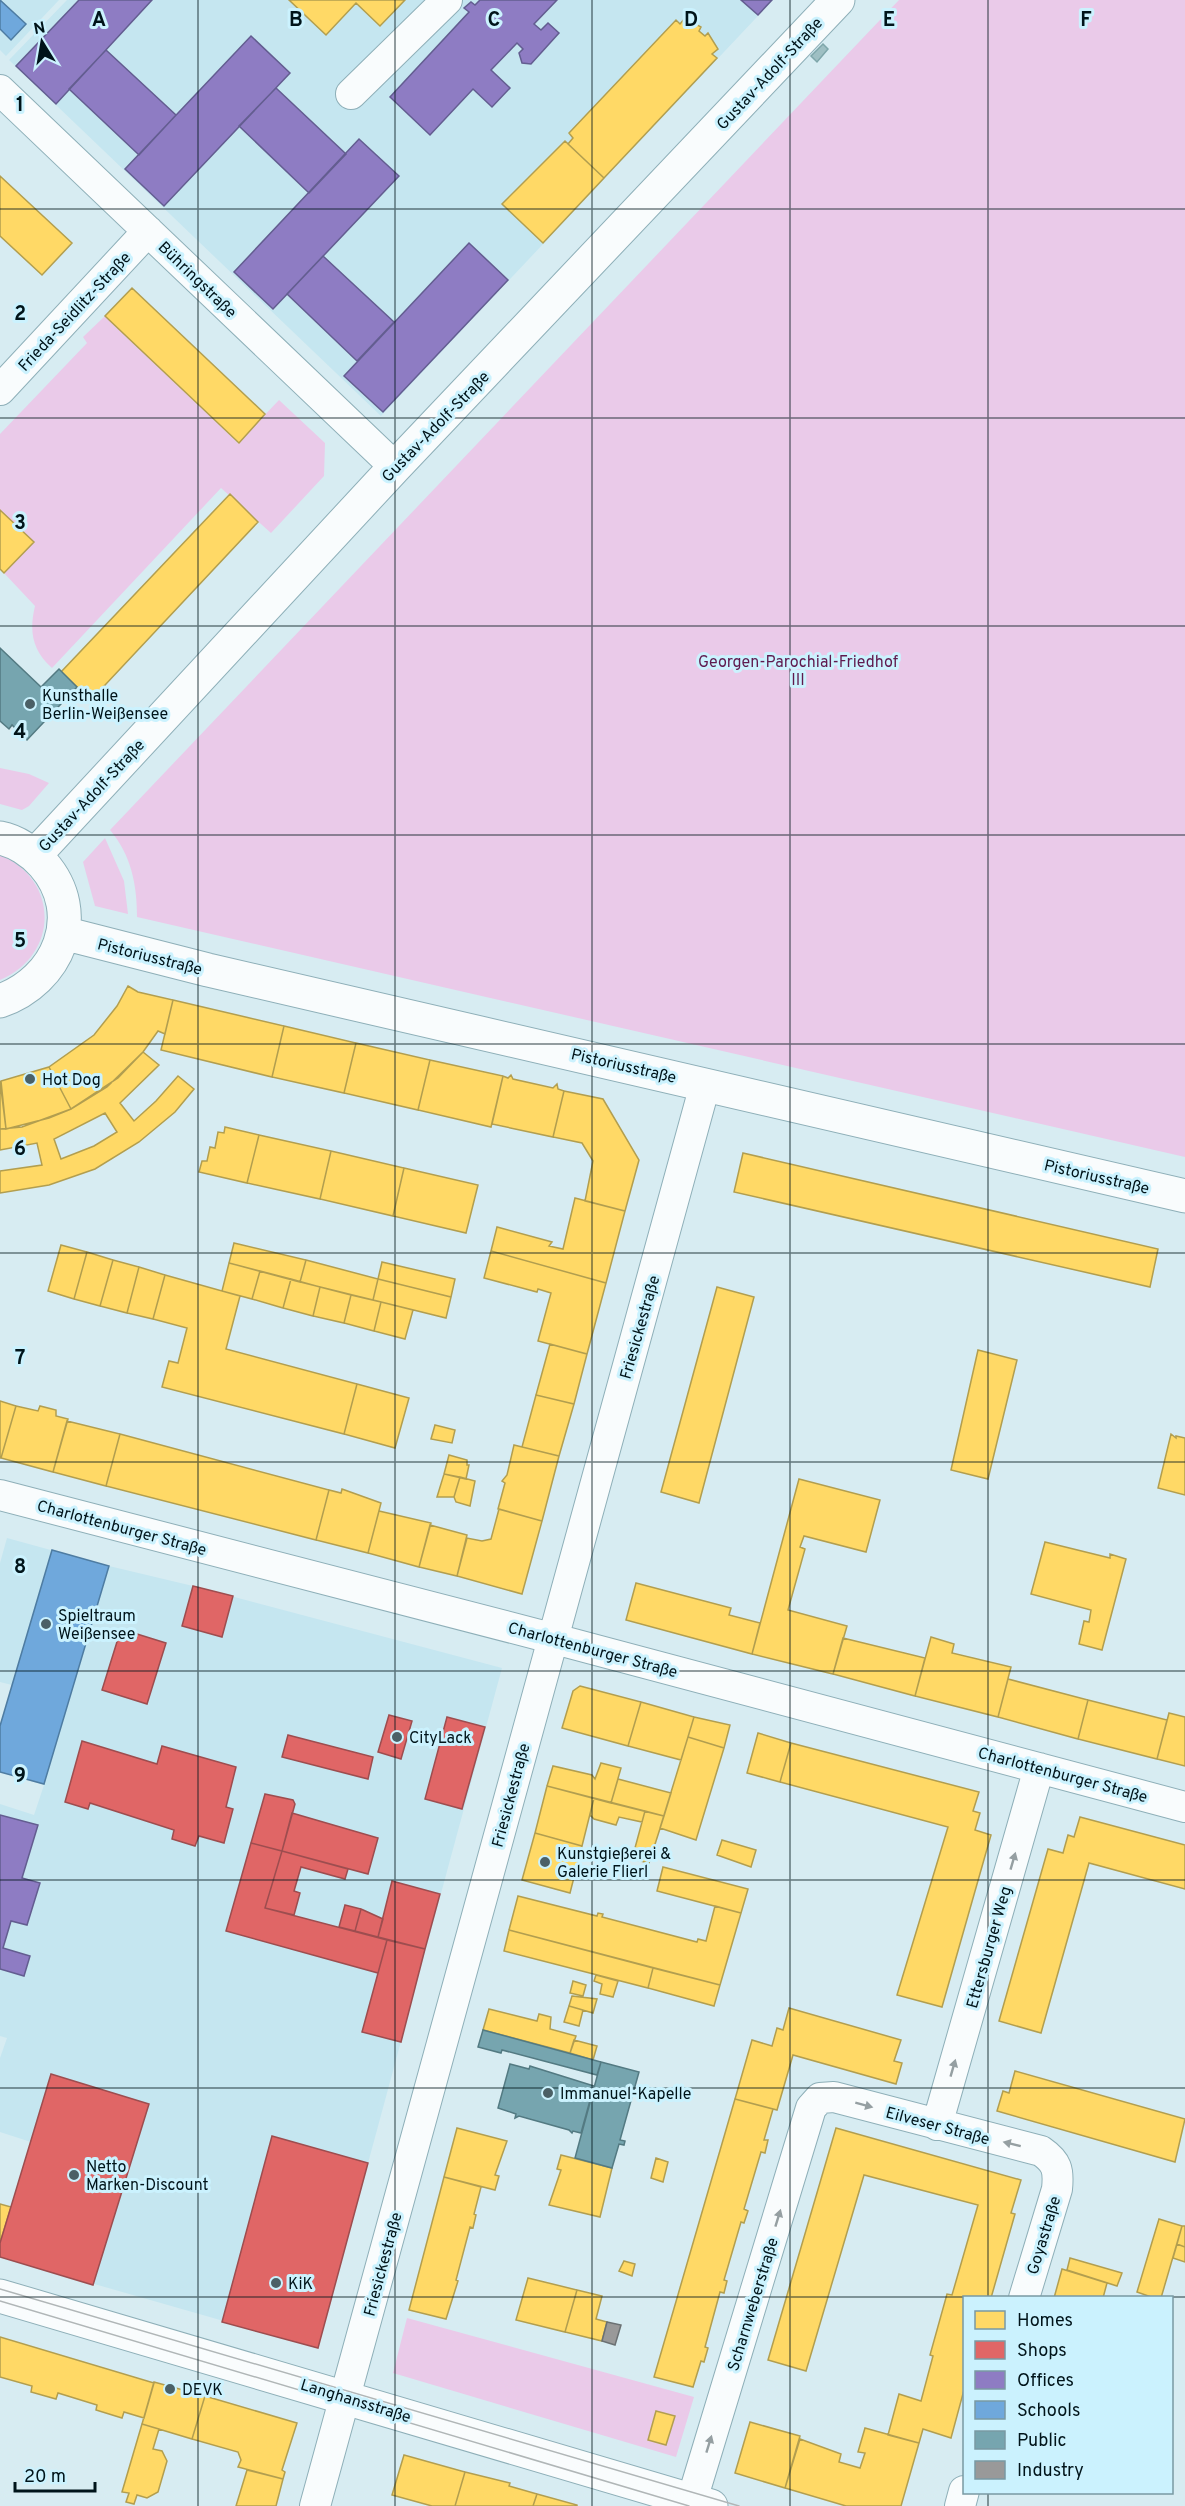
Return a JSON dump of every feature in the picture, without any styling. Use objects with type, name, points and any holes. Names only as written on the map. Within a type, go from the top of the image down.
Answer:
[{"type":"street","points":[[351,94],[447,0]]},
{"type":"street","name":"Gustav-Adolf-Straße","points":[[35,855],[395,467],[838,0]]},
{"type":"street","name":"Bühringstraße","points":[[0,90],[395,467]]},
{"type":"street","name":"Frieda-Seidlitz-Straße","points":[[0,390],[148,231]]},
{"type":"street","points":[[0,838],[35,855],[49,872],[61,896],[63,933],[54,959],[44,974],[31,986],[0,1001]]},
{"type":"street","name":"Pistoriusstraße","points":[[63,933],[208,970],[1185,1196]]},
{"type":"street","name":"Friesickestraße","points":[[315,2506],[469,1952],[551,1638],[705,1084]]},
{"type":"street","name":"Charlottenburger Straße","points":[[0,1495],[551,1638],[1185,1807]]},
{"type":"street","name":"Ettersburger Weg","points":[[937,2125],[1039,1768]]},
{"type":"street","name":"Eilveser Straße","points":[[811,2108],[820,2098],[834,2097],[1041,2151],[1053,2159],[1059,2172]]},
{"type":"street","name":"Scharnweberstraße","points":[[701,2503],[811,2108]]},
{"type":"street","name":"Goyastraße","points":[[1025,2296],[1059,2172]]},
{"type":"street","name":"Langhansstraße","points":[[0,2296],[701,2503]]},
{"type":"shaded area","points":[[0,0],[59,0],[6,56],[0,50]]},
{"type":"shaded area","points":[[67,0],[773,0],[381,416],[9,60]]},
{"type":"shaded area","points":[[7,1538],[502,1668],[318,2348],[0,2257],[0,2243],[31,2142],[0,2132],[0,2058],[7,2038],[0,2036],[0,1804],[34,1815],[44,1785],[0,1772],[12,1685],[0,1682],[0,1563]]},
{"type":"green space","name":"Georgen-Parochial-Friedhof III","points":[[899,0],[1185,0],[1185,1157],[137,917],[136,893],[128,860],[110,830]]},
{"type":"green space","points":[[105,316],[238,443],[279,400],[325,443],[324,476],[271,533],[221,488],[52,668],[40,654],[34,640],[32,624],[35,606],[4,573],[34,542],[0,510],[0,434],[87,343],[83,337]]},
{"type":"green space","points":[[0,768],[29,774],[49,783],[29,806],[22,810],[0,804]]},
{"type":"green space","points":[[105,838],[124,881],[128,914],[95,906],[83,862]]},
{"type":"green space","points":[[0,855],[20,867],[34,882],[42,899],[45,918],[42,936],[33,953],[19,968],[0,980]]},
{"type":"green space","points":[[407,2318],[694,2397],[676,2457],[393,2373]]},
{"type":"building: Homes","points":[[289,0],[405,0],[380,26],[356,3],[326,35]]},
{"type":"building: Homes","points":[[685,18],[701,27],[699,31],[705,36],[708,33],[718,49],[712,54],[717,58],[604,178],[568,144],[573,138],[569,133],[676,20],[680,24]]},
{"type":"building: Homes","points":[[565,141],[604,178],[543,243],[502,204]]},
{"type":"building: Homes","points":[[0,176],[72,243],[42,275],[0,236]]},
{"type":"building: Homes","points":[[132,288],[265,414],[239,443],[105,316]]},
{"type":"building: Homes","points":[[230,494],[258,522],[91,700],[61,672]]},
{"type":"building: Homes","points":[[0,510],[34,542],[4,573],[0,569]]},
{"type":"building: Homes","points":[[128,986],[138,992],[173,1000],[165,1034],[158,1031],[143,1052],[118,1078],[71,1109],[49,1067],[94,1035],[117,1006]]},
{"type":"building: Homes","points":[[173,1000],[284,1026],[272,1077],[161,1050]]},
{"type":"building: Homes","points":[[284,1026],[356,1043],[344,1093],[272,1077]]},
{"type":"building: Homes","points":[[356,1043],[430,1060],[418,1110],[344,1093]]},
{"type":"building: Homes","points":[[143,1052],[159,1065],[120,1103],[134,1121],[178,1076],[194,1089],[175,1112],[139,1142],[95,1169],[49,1185],[0,1193],[0,1171],[42,1165],[37,1143],[0,1150],[0,1129],[22,1127],[71,1109],[107,1087]],"holes":[[[105,1113],[117,1132],[94,1146],[61,1159],[54,1139]]]},
{"type":"building: Homes","points":[[430,1060],[503,1076],[491,1127],[418,1110]]},
{"type":"building: Homes","points":[[49,1067],[71,1109],[49,1118],[6,1129],[1,1081]]},
{"type":"building: Homes","points":[[511,1075],[513,1079],[553,1088],[557,1084],[558,1089],[564,1091],[553,1137],[492,1124],[503,1076],[508,1078]]},
{"type":"building: Homes","points":[[0,1081],[6,1129],[0,1129]]},
{"type":"building: Homes","points":[[564,1091],[603,1099],[639,1160],[625,1211],[585,1201],[593,1161],[582,1143],[553,1137]]},
{"type":"building: Homes","points":[[225,1127],[259,1135],[247,1183],[199,1172],[202,1161],[207,1161],[210,1147],[215,1148],[218,1132],[224,1133]]},
{"type":"building: Homes","points":[[259,1135],[331,1151],[320,1199],[247,1183]]},
{"type":"building: Homes","points":[[331,1151],[404,1168],[393,1216],[320,1199]]},
{"type":"building: Homes","points":[[743,1153],[1158,1249],[1150,1287],[734,1192]]},
{"type":"building: Homes","points":[[404,1168],[478,1185],[466,1233],[393,1216]]},
{"type":"building: Homes","points":[[575,1198],[625,1211],[606,1283],[491,1251],[497,1227],[552,1242],[549,1246],[563,1249]]},
{"type":"building: Homes","points":[[234,1243],[306,1260],[300,1282],[229,1263]]},
{"type":"building: Homes","points":[[61,1245],[87,1252],[74,1299],[48,1291]]},
{"type":"building: Homes","points":[[491,1251],[606,1283],[587,1354],[538,1341],[551,1293],[538,1289],[537,1292],[484,1278]]},
{"type":"building: Homes","points":[[87,1252],[113,1260],[100,1306],[74,1299]]},
{"type":"building: Homes","points":[[113,1260],[139,1267],[127,1313],[100,1306]]},
{"type":"building: Homes","points":[[306,1260],[378,1279],[373,1300],[300,1282]]},
{"type":"building: Homes","points":[[382,1262],[455,1279],[451,1297],[378,1279]]},
{"type":"building: Homes","points":[[229,1263],[260,1271],[252,1299],[222,1291]]},
{"type":"building: Homes","points":[[139,1267],[165,1275],[153,1319],[127,1313]]},
{"type":"building: Homes","points":[[260,1271],[291,1279],[283,1308],[252,1299]]},
{"type":"building: Homes","points":[[165,1275],[240,1296],[226,1349],[357,1384],[344,1434],[162,1387],[169,1361],[178,1363],[187,1328],[153,1319]]},
{"type":"building: Homes","points":[[291,1279],[320,1287],[313,1316],[283,1308]]},
{"type":"building: Homes","points":[[378,1279],[451,1297],[446,1318],[373,1300]]},
{"type":"building: Homes","points":[[320,1287],[351,1295],[344,1323],[313,1316]]},
{"type":"building: Homes","points":[[717,1287],[754,1297],[699,1503],[661,1492]]},
{"type":"building: Homes","points":[[351,1295],[381,1302],[374,1331],[344,1323]]},
{"type":"building: Homes","points":[[381,1302],[413,1310],[405,1339],[374,1331]]},
{"type":"building: Homes","points":[[550,1344],[587,1354],[574,1404],[536,1395]]},
{"type":"building: Homes","points":[[978,1350],[1017,1360],[988,1479],[951,1470]]},
{"type":"building: Homes","points":[[357,1384],[409,1398],[395,1448],[344,1434]]},
{"type":"building: Homes","points":[[536,1395],[574,1404],[559,1456],[522,1447]]},
{"type":"building: Homes","points":[[0,1401],[16,1406],[1,1458],[0,1458]]},
{"type":"building: Homes","points":[[16,1406],[38,1411],[40,1406],[56,1410],[56,1416],[68,1419],[53,1472],[1,1458]]},
{"type":"building: Homes","points":[[67,1421],[120,1434],[106,1486],[53,1472]]},
{"type":"building: Homes","points":[[435,1425],[455,1430],[452,1443],[431,1439]]},
{"type":"building: Homes","points":[[120,1434],[329,1490],[316,1540],[106,1486]]},
{"type":"building: Homes","points":[[1171,1434],[1176,1438],[1176,1436],[1185,1438],[1185,1495],[1158,1488]]},
{"type":"building: Homes","points":[[514,1445],[559,1456],[542,1521],[498,1509],[505,1483],[502,1481],[507,1475]]},
{"type":"building: Homes","points":[[449,1455],[467,1460],[467,1465],[469,1465],[466,1479],[444,1474]]},
{"type":"building: Homes","points":[[444,1474],[460,1477],[454,1497],[437,1497]]},
{"type":"building: Homes","points":[[460,1477],[475,1481],[470,1506],[456,1502],[454,1497]]},
{"type":"building: Homes","points":[[799,1479],[880,1500],[866,1552],[804,1536],[800,1547],[805,1549],[788,1610],[847,1626],[833,1674],[752,1654]]},
{"type":"building: Homes","points":[[342,1489],[381,1503],[368,1553],[316,1540],[329,1490],[341,1493]]},
{"type":"building: Homes","points":[[499,1509],[542,1521],[522,1594],[457,1576],[467,1538],[482,1541],[491,1539]]},
{"type":"building: Homes","points":[[379,1511],[431,1523],[419,1567],[368,1553]]},
{"type":"building: Homes","points":[[430,1525],[467,1535],[457,1576],[419,1567]]},
{"type":"building: Homes","points":[[1045,1542],[1110,1558],[1110,1554],[1126,1559],[1102,1650],[1079,1644],[1084,1621],[1089,1622],[1091,1610],[1031,1594]]},
{"type":"building: Homes","points":[[636,1583],[731,1608],[729,1615],[760,1623],[752,1654],[626,1620]]},
{"type":"building: Homes","points":[[931,1637],[954,1644],[952,1653],[1011,1667],[998,1717],[915,1696]]},
{"type":"building: Homes","points":[[843,1638],[925,1658],[915,1696],[833,1674]]},
{"type":"building: Homes","points":[[1008,1679],[1088,1700],[1078,1739],[998,1717]]},
{"type":"building: Homes","points":[[580,1686],[641,1702],[628,1746],[562,1728],[573,1691]]},
{"type":"building: Homes","points":[[1088,1700],[1167,1720],[1157,1759],[1078,1739]]},
{"type":"building: Homes","points":[[641,1702],[694,1717],[681,1760],[628,1746]]},
{"type":"building: Homes","points":[[1169,1713],[1185,1717],[1185,1766],[1157,1759]]},
{"type":"building: Homes","points":[[694,1717],[730,1725],[724,1748],[688,1737]]},
{"type":"building: Homes","points":[[758,1733],[791,1743],[780,1782],[747,1773]]},
{"type":"building: Homes","points":[[688,1737],[724,1748],[696,1840],[660,1828]]},
{"type":"building: Homes","points":[[791,1743],[979,1792],[973,1811],[980,1813],[975,1830],[991,1835],[942,2007],[897,1995],[948,1827],[780,1782]]},
{"type":"building: Homes","points":[[601,1763],[621,1768],[611,1803],[547,1786],[553,1766],[592,1775],[595,1779]]},
{"type":"building: Homes","points":[[618,1779],[671,1793],[664,1816],[611,1803]]},
{"type":"building: Homes","points":[[547,1786],[594,1798],[582,1846],[535,1833]]},
{"type":"building: Homes","points":[[594,1798],[645,1811],[642,1822],[619,1817],[616,1825],[594,1819],[590,1815]]},
{"type":"building: Homes","points":[[645,1811],[664,1816],[649,1863],[632,1859]]},
{"type":"building: Homes","points":[[1080,1817],[1185,1845],[1185,1889],[1089,1863],[1041,2033],[999,2021],[1048,1849],[1063,1853],[1068,1835],[1074,1837]]},
{"type":"building: Homes","points":[[535,1833],[582,1846],[570,1893],[522,1880]]},
{"type":"building: Homes","points":[[722,1840],[756,1850],[751,1867],[717,1855]]},
{"type":"building: Homes","points":[[663,1867],[748,1889],[741,1913],[657,1891]]},
{"type":"building: Homes","points":[[518,1896],[597,1916],[598,1913],[603,1914],[602,1917],[697,1942],[698,1939],[706,1941],[715,1906],[741,1913],[720,1985],[509,1930]]},
{"type":"building: Homes","points":[[509,1930],[653,1968],[648,1988],[504,1951]]},
{"type":"building: Homes","points":[[653,1968],[720,1985],[714,2006],[648,1988]]},
{"type":"building: Homes","points":[[596,1975],[618,1981],[613,1997],[600,1994],[602,1984],[594,1981]]},
{"type":"building: Homes","points":[[573,1981],[586,1985],[583,1996],[570,1993]]},
{"type":"building: Homes","points":[[572,1996],[597,1999],[593,2013],[569,2006]]},
{"type":"building: Homes","points":[[569,2006],[583,2010],[579,2026],[564,2022]]},
{"type":"building: Homes","points":[[789,2008],[901,2040],[894,2061],[902,2063],[896,2084],[793,2055],[777,2110],[735,2099],[752,2040],[772,2046],[777,2028],[783,2030]]},
{"type":"building: Homes","points":[[489,2009],[537,2021],[539,2014],[551,2017],[550,2029],[576,2036],[570,2053],[483,2030]]},
{"type":"building: Homes","points":[[574,2040],[597,2046],[593,2060],[570,2053]]},
{"type":"building: Homes","points":[[1015,2071],[1185,2119],[1175,2162],[997,2111],[1003,2091],[1009,2093]]},
{"type":"building: Homes","points":[[735,2099],[773,2109],[764,2140],[768,2140],[765,2153],[761,2152],[744,2209],[748,2211],[744,2223],[741,2222],[724,2280],[727,2281],[724,2293],[720,2292],[705,2347],[708,2348],[704,2362],[701,2361],[693,2387],[654,2377]]},
{"type":"building: Homes","points":[[457,2128],[507,2141],[495,2175],[499,2176],[495,2190],[444,2177]]},
{"type":"building: Homes","points":[[836,2128],[1021,2180],[1011,2213],[1015,2214],[992,2296],[963,2296],[963,2394],[951,2438],[923,2429],[919,2443],[888,2435],[899,2394],[921,2401],[933,2356],[930,2355],[947,2294],[952,2295],[978,2205],[864,2175],[806,2371],[768,2360]]},
{"type":"building: Homes","points":[[561,2155],[612,2168],[600,2217],[549,2205],[561,2170],[557,2169]]},
{"type":"building: Homes","points":[[656,2158],[668,2162],[663,2182],[651,2178]]},
{"type":"building: Homes","points":[[444,2177],[481,2187],[473,2228],[470,2227],[456,2280],[458,2281],[446,2319],[409,2310]]},
{"type":"building: Homes","points":[[0,2204],[11,2207],[0,2243]]},
{"type":"building: Homes","points":[[1159,2219],[1182,2226],[1162,2296],[1148,2296],[1137,2292]]},
{"type":"building: Homes","points":[[1182,2226],[1185,2226],[1185,2247],[1177,2244]]},
{"type":"building: Homes","points":[[1177,2244],[1185,2247],[1185,2262],[1173,2258]]},
{"type":"building: Homes","points":[[1070,2258],[1122,2273],[1117,2286],[1067,2270]]},
{"type":"building: Homes","points":[[624,2261],[635,2264],[632,2276],[619,2271]]},
{"type":"building: Homes","points":[[1062,2269],[1107,2283],[1104,2296],[1055,2296]]},
{"type":"building: Homes","points":[[528,2278],[577,2290],[565,2332],[516,2320]]},
{"type":"building: Homes","points":[[577,2290],[602,2296],[596,2319],[607,2322],[602,2341],[565,2332]]},
{"type":"building: Homes","points":[[0,2337],[154,2383],[144,2418],[124,2412],[122,2418],[96,2410],[97,2405],[58,2393],[56,2399],[31,2392],[32,2386],[0,2377]]},
{"type":"building: Homes","points":[[154,2382],[205,2396],[192,2439],[142,2424]]},
{"type":"building: Homes","points":[[205,2396],[297,2423],[282,2470],[285,2472],[283,2479],[238,2467],[241,2460],[238,2452],[192,2439]]},
{"type":"building: Homes","points":[[656,2411],[675,2416],[666,2445],[648,2440]]},
{"type":"building: Homes","points":[[750,2422],[800,2436],[785,2488],[735,2473]]},
{"type":"building: Homes","points":[[142,2424],[159,2429],[153,2449],[162,2451],[167,2461],[158,2492],[147,2498],[137,2495],[134,2504],[126,2502],[129,2493],[122,2492]]},
{"type":"building: Homes","points":[[865,2428],[919,2443],[901,2506],[846,2506],[785,2488],[800,2439],[841,2454],[839,2462],[860,2468],[865,2453],[858,2452]]},
{"type":"building: Homes","points":[[404,2455],[465,2472],[455,2506],[432,2506],[392,2495]]},
{"type":"building: Homes","points":[[247,2470],[283,2479],[276,2506],[236,2506]]},
{"type":"building: Homes","points":[[465,2472],[510,2483],[509,2486],[537,2494],[533,2506],[455,2506]]},
{"type":"building: Homes","points":[[537,2494],[577,2505],[577,2506],[533,2506]]},
{"type":"building: Shops","points":[[193,1586],[233,1596],[222,1637],[182,1626]]},
{"type":"building: Shops","points":[[121,1629],[166,1643],[147,1704],[102,1690]]},
{"type":"building: Shops","points":[[389,1715],[412,1721],[401,1759],[378,1752]]},
{"type":"building: Shops","points":[[447,1717],[485,1727],[462,1809],[425,1799]]},
{"type":"building: Shops","points":[[288,1735],[373,1757],[368,1779],[282,1757]]},
{"type":"building: Shops","points":[[82,1741],[157,1764],[162,1746],[236,1767],[226,1807],[233,1809],[224,1843],[199,1836],[195,1846],[172,1839],[174,1830],[90,1803],[88,1809],[65,1802]]},
{"type":"building: Shops","points":[[265,1794],[293,1800],[295,1804],[282,1851],[251,1843]]},
{"type":"building: Shops","points":[[292,1813],[378,1838],[368,1874],[282,1851]]},
{"type":"building: Shops","points":[[251,1843],[282,1851],[265,1908],[387,1940],[378,1973],[226,1931]]},
{"type":"building: Shops","points":[[282,1851],[348,1869],[345,1879],[301,1867],[294,1891],[300,1893],[294,1915],[265,1908]]},
{"type":"building: Shops","points":[[392,1881],[440,1894],[425,1949],[378,1937]]},
{"type":"building: Shops","points":[[345,1905],[361,1909],[355,1931],[339,1927]]},
{"type":"building: Shops","points":[[361,1909],[383,1919],[378,1937],[355,1931]]},
{"type":"building: Shops","points":[[387,1940],[425,1949],[401,2042],[362,2032]]},
{"type":"building: Shops","name":"Netto Marken-Discount","points":[[51,2074],[149,2104],[93,2285],[0,2257],[0,2243]]},
{"type":"building: Shops","points":[[272,2136],[368,2163],[318,2348],[222,2322]]},
{"type":"building: Offices","points":[[79,0],[152,0],[56,104],[16,66]]},
{"type":"building: Offices","points":[[480,0],[557,0],[534,24],[541,30],[548,23],[559,33],[531,64],[522,63],[519,53],[523,49],[517,43],[491,70],[510,88],[492,107],[473,89],[430,135],[390,97],[469,12],[464,8],[471,2],[475,5]]},
{"type":"building: Offices","points":[[741,0],[772,0],[758,15]]},
{"type":"building: Offices","points":[[251,36],[290,73],[164,206],[125,169]]},
{"type":"building: Offices","points":[[106,50],[176,115],[139,155],[69,89]]},
{"type":"building: Offices","points":[[276,88],[346,154],[309,193],[239,126]]},
{"type":"building: Offices","points":[[359,139],[399,176],[273,309],[234,272]]},
{"type":"building: Offices","points":[[469,243],[508,280],[383,412],[344,376]]},
{"type":"building: Offices","points":[[323,256],[394,322],[357,361],[287,294]]},
{"type":"building: Offices","points":[[0,1815],[38,1825],[22,1878],[40,1883],[27,1925],[11,1921],[3,1948],[30,1956],[24,1976],[0,1969]]},
{"type":"building: Schools","points":[[0,0],[26,24],[11,40],[0,29]]},
{"type":"building: Schools","name":"Spieltraum Weißensee","points":[[52,1550],[109,1566],[44,1784],[0,1772],[0,1726]]},
{"type":"building: Public","name":"Kunsthalle Berlin-Weißensee","points":[[0,648],[41,687],[59,669],[77,687],[27,740],[12,725],[9,729],[0,721]]},
{"type":"building: Public","points":[[483,2030],[601,2062],[597,2075],[502,2050],[501,2053],[478,2047]]},
{"type":"building: Public","points":[[601,2062],[639,2072],[620,2140],[625,2141],[624,2145],[619,2144],[612,2168],[575,2158]]},
{"type":"building: Public","name":"Immanuel-Kapelle","points":[[510,2064],[529,2069],[530,2066],[594,2086],[581,2133],[573,2131],[572,2133],[569,2130],[519,2116],[515,2118],[516,2114],[498,2108]]},
{"type":"building: Industry","points":[[607,2322],[621,2325],[615,2345],[602,2341]]},
{"type":"building: Other","points":[[823,44],[828,49],[817,62],[811,56]]},
{"type":"tram line","points":[[0,2289],[739,2506]]},
{"type":"tram line","points":[[0,2301],[689,2506]]},
{"type":"place","name":"Kunsthalle Berlin-Weißensee","points":[[30,704]]},
{"type":"place","name":"Hot Dog","points":[[30,1079]]},
{"type":"place","name":"Spieltraum Weißensee","points":[[46,1624]]},
{"type":"place","name":"CityLack","points":[[397,1737]]},
{"type":"place","name":"Kunstgießerei & Galerie Flierl","points":[[545,1862]]},
{"type":"place","name":"Immanuel-Kapelle","points":[[548,2093]]},
{"type":"place","name":"Netto Marken-Discount","points":[[74,2175]]},
{"type":"place","name":"KiK","points":[[276,2283]]},
{"type":"place","name":"DEVK","points":[[170,2389]]}]
